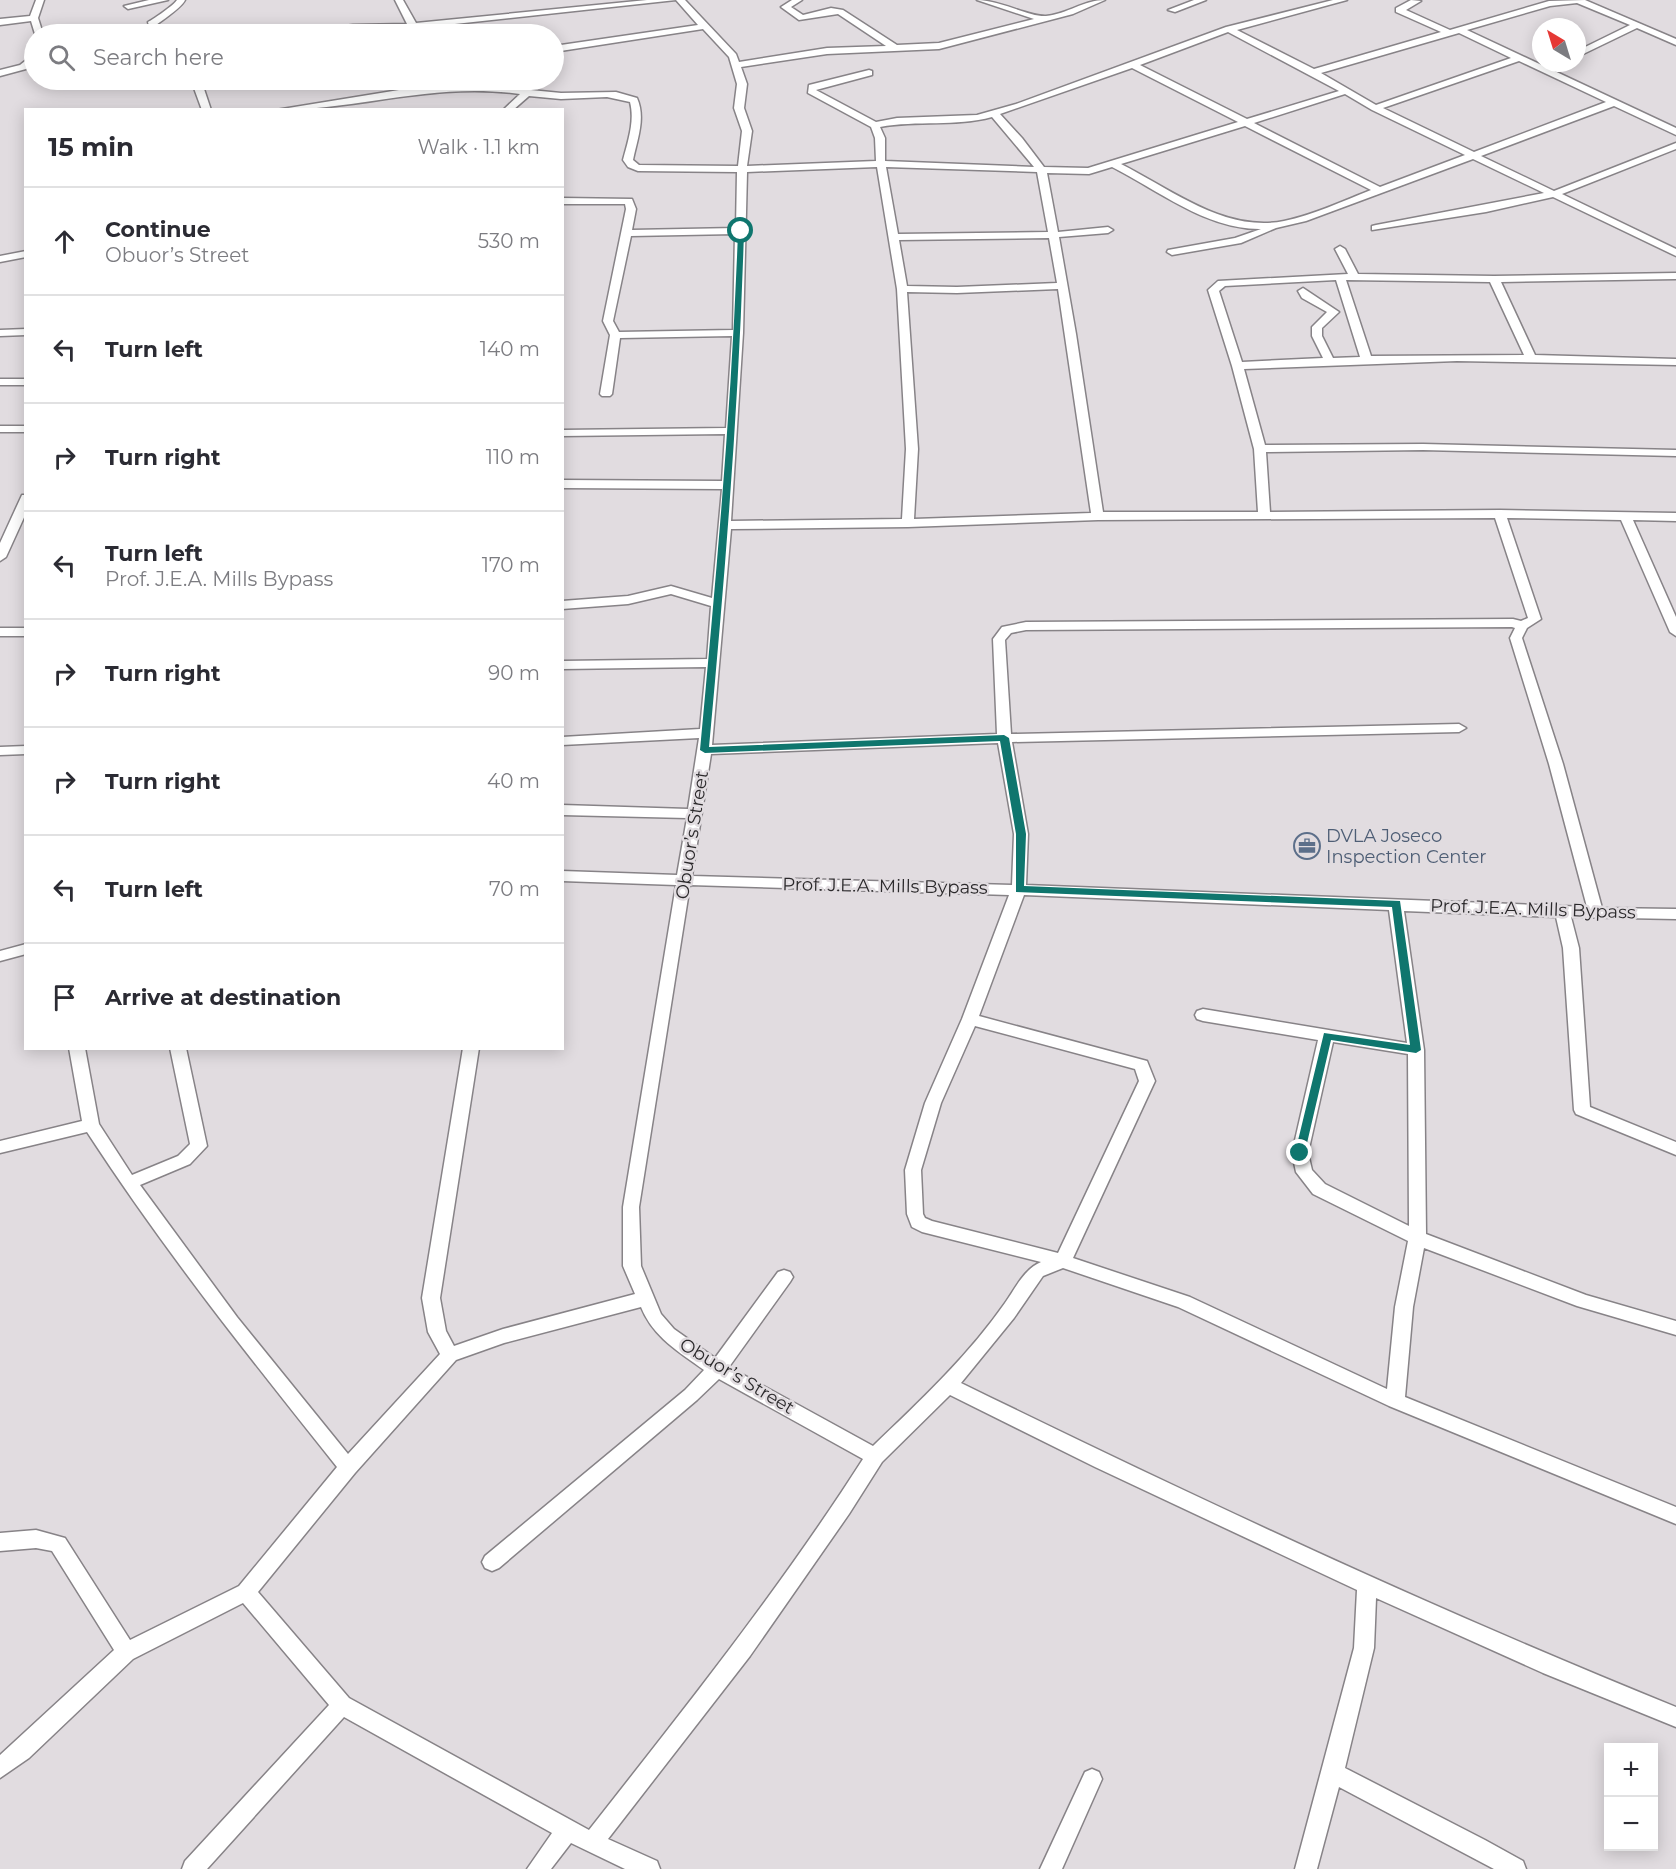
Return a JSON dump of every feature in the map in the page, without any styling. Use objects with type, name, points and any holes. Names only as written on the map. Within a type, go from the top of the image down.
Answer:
[{"type":"street","points":[[36,24],[34,18],[40,0]]},
{"type":"street","points":[[128,6],[164,0]]},
{"type":"street","points":[[151,24],[163,17],[165,12],[177,6],[181,0]]},
{"type":"street","points":[[399,0],[411,24]]},
{"type":"street","points":[[432,24],[672,0]]},
{"type":"street","name":"Obuor’s Street","points":[[680,0],[733,56],[742,84],[739,108],[747,131],[742,169],[738,333],[725,525],[705,750],[631,1207],[632,1266],[654,1318],[668,1334],[717,1369],[875,1456]]},
{"type":"street","points":[[798,0],[785,7],[802,18],[831,11],[840,12],[897,49]]},
{"type":"street","points":[[981,0],[1046,19]]},
{"type":"street","points":[[737,65],[827,51],[939,46],[1046,19],[1101,0]]},
{"type":"street","points":[[1172,9],[1202,0]]},
{"type":"street","points":[[869,73],[812,87],[811,91],[875,124],[977,118],[1134,65],[1229,29],[1343,0]]},
{"type":"street","points":[[1415,0],[1417,1],[1399,10],[1450,33]]},
{"type":"street","points":[[1313,72],[1556,3],[1580,0],[1676,42]]},
{"type":"street","points":[[0,22],[34,18]]},
{"type":"street","points":[[1586,50],[1637,25]]},
{"type":"street","points":[[564,47],[706,26]]},
{"type":"street","points":[[1229,29],[1313,72],[1376,108],[1676,254]]},
{"type":"street","points":[[1460,30],[1532,64]]},
{"type":"street","points":[[1376,108],[1519,58]]},
{"type":"street","points":[[1134,65],[1380,191]]},
{"type":"street","points":[[0,73],[24,66]]},
{"type":"street","points":[[1548,72],[1676,132]]},
{"type":"street","points":[[200,90],[206,108]]},
{"type":"street","points":[[296,108],[442,90]]},
{"type":"street","points":[[502,90],[565,96],[616,95],[634,100],[636,122],[628,160],[630,165],[638,168],[742,169],[882,164],[1042,171],[1089,171],[1347,91]]},
{"type":"street","points":[[509,108],[526,94]]},
{"type":"street","points":[[1172,252],[1216,249],[1380,191],[1613,103]]},
{"type":"street","points":[[994,113],[1019,140],[1042,171],[1098,516]]},
{"type":"street","points":[[875,124],[880,138],[879,153],[902,289],[912,449],[908,523]]},
{"type":"street","points":[[1376,228],[1486,209],[1554,194],[1676,146]]},
{"type":"street","points":[[1112,163],[1199,211],[1224,221],[1254,225],[1279,225]]},
{"type":"street","points":[[564,201],[629,201],[631,209],[608,321],[615,335],[606,394]]},
{"type":"street","points":[[893,237],[1053,235],[1108,230]]},
{"type":"street","points":[[625,233],[741,231]]},
{"type":"street","points":[[1340,249],[1355,278]]},
{"type":"street","points":[[0,259],[24,254]]},
{"type":"street","points":[[1264,515],[1260,449],[1238,366],[1212,290],[1222,283],[1340,277],[1494,279],[1676,276]]},
{"type":"street","points":[[1340,277],[1367,360]]},
{"type":"street","points":[[1494,279],[1531,358]]},
{"type":"street","points":[[902,289],[957,290],[1062,286]]},
{"type":"street","points":[[1303,291],[1306,296],[1334,312],[1317,327],[1317,336],[1329,360]]},
{"type":"street","points":[[0,333],[24,332]]},
{"type":"street","points":[[615,335],[738,333]]},
{"type":"street","points":[[1238,366],[1329,360],[1531,358],[1615,363],[1676,362]]},
{"type":"street","points":[[0,382],[24,382]]},
{"type":"street","points":[[0,429],[24,429]]},
{"type":"street","points":[[564,434],[730,431]]},
{"type":"street","points":[[1260,449],[1423,447],[1676,453]]},
{"type":"street","points":[[564,484],[727,485]]},
{"type":"street","points":[[0,556],[6,527],[24,501]]},
{"type":"street","points":[[725,525],[908,523],[1098,516],[1500,514],[1676,517]]},
{"type":"street","points":[[1500,514],[1535,619],[1522,626],[1516,638],[1556,764],[1596,914]]},
{"type":"street","points":[[1625,516],[1670,607],[1676,632]]},
{"type":"street","points":[[6,527],[24,526]]},
{"type":"street","points":[[564,605],[628,600],[671,590],[718,604]]},
{"type":"street","points":[[1522,626],[1501,623],[1038,626],[1007,630],[999,639],[1004,738],[1021,834],[1019,889],[970,1020],[933,1103],[913,1170],[915,1214],[918,1222],[928,1227],[1063,1261],[1184,1302],[1395,1401],[1676,1516]]},
{"type":"street","points":[[0,632],[24,632]]},
{"type":"street","points":[[564,665],[713,663]]},
{"type":"street","points":[[705,750],[1004,738],[1459,728]]},
{"type":"street","points":[[564,741],[706,733]]},
{"type":"street","points":[[0,751],[24,750]]},
{"type":"street","points":[[564,810],[696,814]]},
{"type":"street","name":"Prof. J.E.A. Mills Bypass","points":[[564,876],[1019,889],[1562,913],[1676,914]]},
{"type":"street","points":[[1395,1401],[1404,1307],[1417,1238],[1418,1189],[1416,1050],[1396,904]]},
{"type":"street","points":[[1562,913],[1571,948],[1582,1110],[1676,1149]]},
{"type":"street","points":[[0,956],[24,950]]},
{"type":"street","points":[[1203,1015],[1416,1050]]},
{"type":"street","points":[[592,1843],[743,1648],[842,1508],[875,1456],[948,1385],[1008,1313],[1036,1271],[1063,1261],[1147,1082],[1140,1065],[1042,1037],[970,1020]]},
{"type":"street","points":[[1327,1036],[1300,1153],[1304,1172],[1319,1190],[1417,1238],[1583,1301],[1676,1328]]},
{"type":"street","points":[[77,1050],[91,1125],[129,1183],[231,1322],[348,1467]]},
{"type":"street","points":[[129,1183],[184,1160],[199,1146],[178,1050]]},
{"type":"street","points":[[450,1355],[437,1332],[431,1298],[471,1050]]},
{"type":"street","points":[[0,1147],[91,1125]]},
{"type":"street","points":[[492,1562],[691,1395],[717,1369],[784,1276]]},
{"type":"street","points":[[0,1768],[22,1751],[126,1652],[246,1592],[348,1467],[450,1355],[503,1336],[645,1299]]},
{"type":"street","points":[[948,1385],[1102,1461],[1367,1585],[1550,1666],[1676,1718]]},
{"type":"street","points":[[0,1542],[36,1539],[58,1544],[126,1652]]},
{"type":"street","points":[[1306,1869],[1334,1773],[1365,1648],[1367,1585]]},
{"type":"street","points":[[246,1592],[342,1705],[592,1843],[649,1869]]},
{"type":"street","points":[[193,1869],[342,1705]]},
{"type":"street","points":[[1334,1773],[1477,1846],[1515,1869]]},
{"type":"street","points":[[1051,1869],[1092,1779]]},
{"type":"street","points":[[538,1869],[568,1829]]},
{"type":"place","name":"DVLA Joseco Inspection Center","points":[[1307,846]]},
{"type":"route","points":[[741,231],[738,333],[725,525],[705,750],[1004,738],[1021,834],[1019,889],[1396,904],[1416,1050],[1327,1036],[1300,1153]]}]
